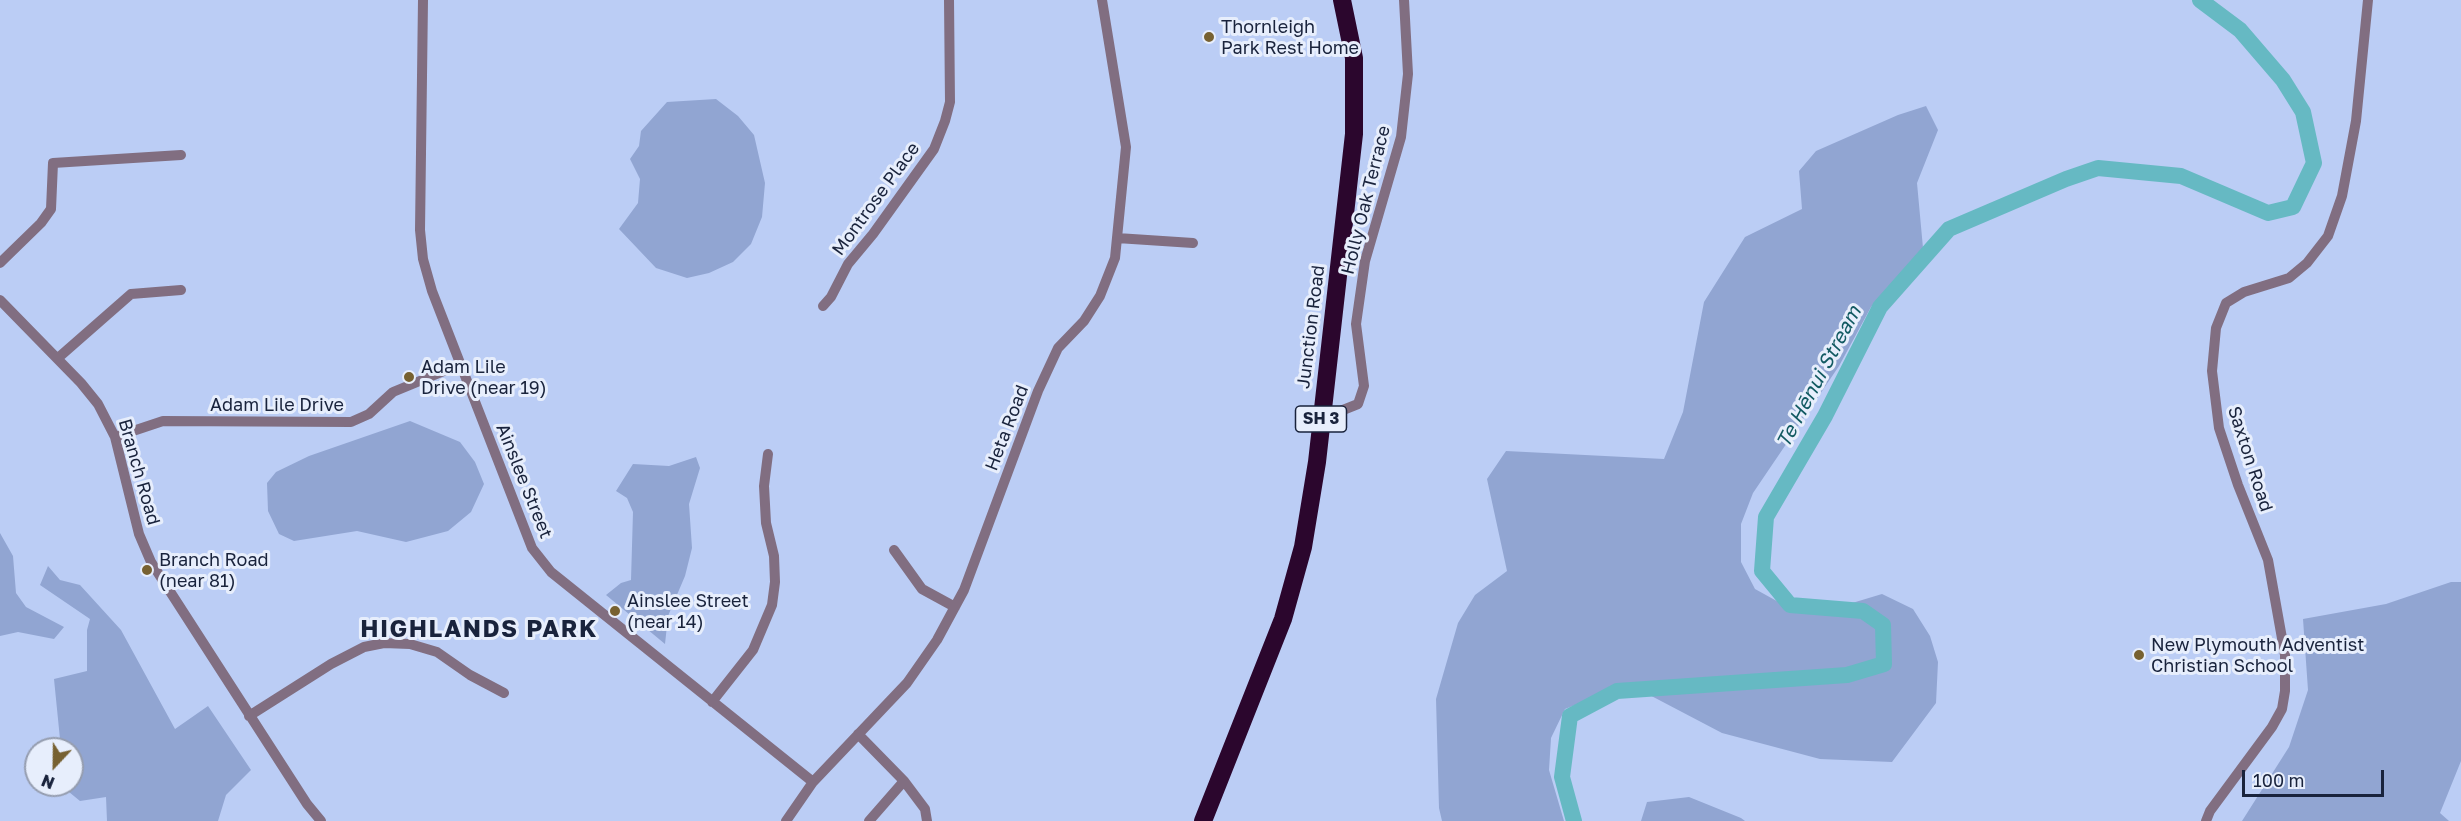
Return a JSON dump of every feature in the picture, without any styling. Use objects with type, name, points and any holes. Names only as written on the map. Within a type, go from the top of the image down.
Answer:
[{"type":"highway","name":"Junction Road","points":[[1203,821],[1283,619],[1303,547],[1317,462],[1354,134],[1354,58],[1342,0]]},
{"type":"street","name":"Ainslee Street","points":[[423,0],[421,245],[426,275],[528,539],[537,556],[551,572],[813,782]]},
{"type":"street","name":"Montrose Place","points":[[823,306],[831,297],[848,264],[873,234],[934,149],[950,102],[949,0]]},
{"type":"street","name":"Heta Road","points":[[786,821],[813,782],[907,683],[933,647],[964,590],[1038,391],[1058,348],[1084,321],[1100,296],[1115,258],[1126,147],[1102,0]]},
{"type":"street","name":"Holly Oak Terrace","points":[[1322,410],[1338,412],[1358,404],[1364,386],[1356,324],[1365,261],[1401,137],[1408,74],[1404,0]]},
{"type":"street","name":"Saxton Road","points":[[2205,821],[2272,727],[2282,709],[2285,691],[2285,656],[2268,560],[2238,485],[2219,428],[2212,371],[2216,328],[2226,303],[2244,292],[2289,279],[2307,263],[2328,236],[2342,196],[2356,121],[2368,0]]},
{"type":"street","points":[[0,263],[41,223],[51,209],[53,163],[181,155]]},
{"type":"street","points":[[1117,238],[1192,243]]},
{"type":"street","points":[[58,358],[131,294],[181,291]]},
{"type":"street","name":"Branch Road","points":[[0,300],[58,358],[98,404],[115,437],[133,514],[144,549],[249,716],[307,804],[321,821]]},
{"type":"street","name":"Adam Lile Drive","points":[[115,437],[163,421],[351,422],[369,414],[393,392],[461,364]]},
{"type":"street","points":[[712,702],[753,650],[772,605],[775,582],[774,556],[766,523],[764,486],[768,454]]},
{"type":"street","points":[[894,550],[922,590],[955,607]]},
{"type":"street","points":[[249,716],[331,664],[364,647],[384,643],[410,644],[437,652],[470,675],[504,693]]},
{"type":"street","points":[[858,734],[904,781],[925,809],[927,821]]},
{"type":"street","points":[[869,821],[904,781]]},
{"type":"shaded area","points":[[716,99],[738,116],[754,135],[765,183],[762,217],[751,244],[733,262],[709,273],[687,278],[656,268],[619,229],[638,203],[640,179],[630,159],[639,146],[641,131],[667,102]]},
{"type":"shaded area","points":[[1926,106],[1938,130],[1917,183],[1923,248],[1871,307],[1839,366],[1753,493],[1741,524],[1741,562],[1755,589],[1784,605],[1829,610],[1882,594],[1913,609],[1930,636],[1938,662],[1936,703],[1892,762],[1820,759],[1722,733],[1640,690],[1598,696],[1565,709],[1551,738],[1549,770],[1564,821],[1442,821],[1439,808],[1436,699],[1458,623],[1475,595],[1507,571],[1487,479],[1506,451],[1664,459],[1683,412],[1704,302],[1745,237],[1802,209],[1799,171],[1816,151],[1898,115]]},
{"type":"shaded area","points":[[410,421],[460,442],[475,462],[484,484],[471,512],[448,531],[406,542],[357,531],[294,541],[279,534],[268,511],[267,483],[276,472],[309,456]]},
{"type":"shaded area","points":[[696,457],[700,468],[689,504],[692,548],[685,576],[668,616],[665,644],[606,595],[621,583],[631,580],[633,512],[627,498],[616,491],[633,464],[669,466]]},
{"type":"shaded area","points":[[0,533],[13,556],[16,593],[26,607],[64,627],[54,639],[18,632],[0,636]]},
{"type":"shaded area","points":[[48,566],[60,580],[80,585],[121,630],[175,729],[208,706],[251,770],[226,795],[218,821],[107,821],[106,797],[80,801],[75,797],[84,797],[84,737],[60,737],[54,679],[87,671],[87,630],[90,619],[40,585]]},
{"type":"shaded area","points":[[2451,582],[2461,582],[2461,761],[2440,813],[2449,821],[2242,821],[2289,747],[2308,690],[2303,619],[2386,604]]},
{"type":"shaded area","points":[[1689,797],[1745,821],[1641,821],[1647,802]]},
{"type":"waterway","name":"Te Hēnui Stream","points":[[1574,821],[1562,777],[1570,716],[1617,691],[1847,675],[1884,664],[1883,625],[1863,611],[1790,605],[1762,571],[1766,517],[1825,416],[1880,307],[1949,229],[2066,179],[2098,168],[2181,176],[2268,213],[2293,207],[2314,163],[2303,112],[2283,80],[2240,30],[2200,0]]},
{"type":"place","name":"Thornleigh Park Rest Home","points":[[1209,37]]},
{"type":"place","name":"Adam Lile Drive (near 19)","points":[[409,377]]},
{"type":"place","name":"Branch Road (near 81)","points":[[147,570]]},
{"type":"place","name":"Ainslee Street (near 14)","points":[[615,611]]},
{"type":"place","name":"New Plymouth Adventist Christian School","points":[[2139,655]]},
{"type":"district","name":"HIGHLANDS PARK","points":[[479,629]]}]
